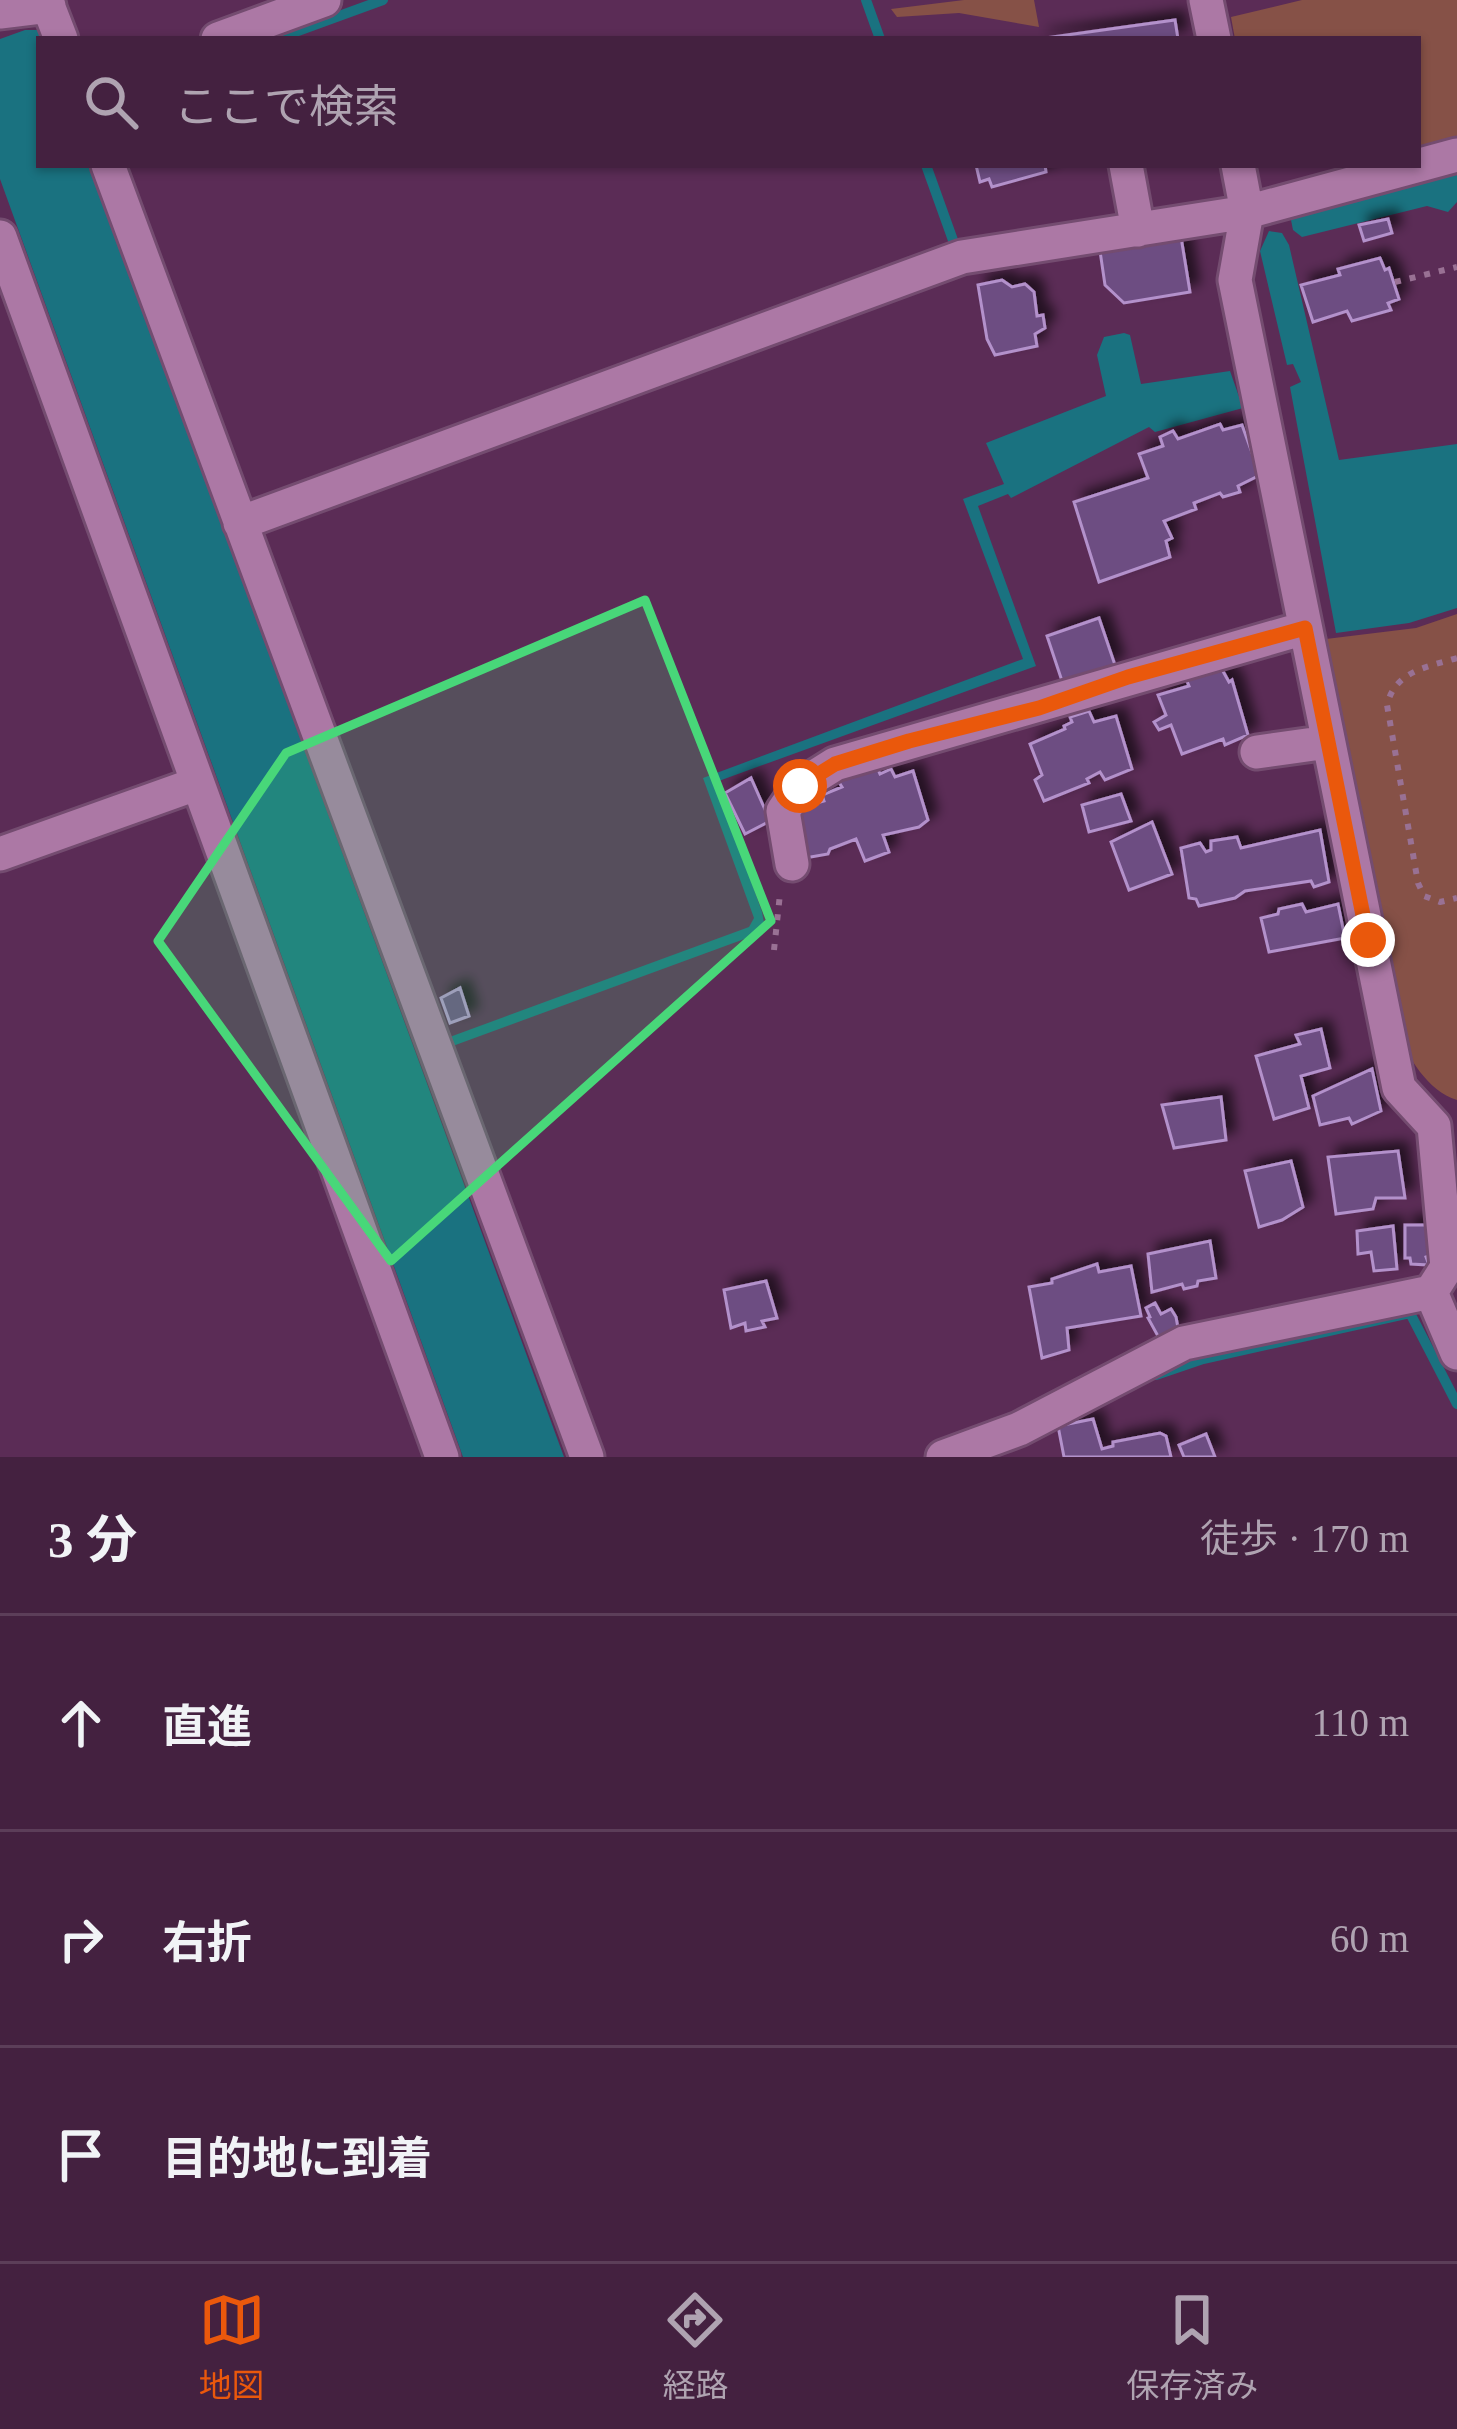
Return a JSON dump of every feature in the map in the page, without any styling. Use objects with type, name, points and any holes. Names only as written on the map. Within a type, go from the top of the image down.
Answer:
[{"type":"street","points":[[226,36],[324,0]]},
{"type":"street","points":[[1206,0],[1213,36]]},
{"type":"street","points":[[0,12],[48,3],[60,36]]},
{"type":"street","points":[[1421,165],[1457,155]]},
{"type":"street","points":[[109,168],[587,1457]]},
{"type":"street","points":[[1127,168],[1138,230]]},
{"type":"street","points":[[943,1457],[1040,1420],[1184,1342],[1431,1292],[1447,1267],[1446,1124],[1400,1088],[1235,280],[1246,212],[1239,168]]},
{"type":"street","points":[[240,523],[962,257],[1246,212],[1409,168]]},
{"type":"street","points":[[0,237],[442,1457]]},
{"type":"street","points":[[792,865],[783,811],[800,786],[835,764],[1305,628]]},
{"type":"street","points":[[1257,752],[1328,742]]},
{"type":"street","points":[[0,854],[196,784]]},
{"type":"street","points":[[1431,1292],[1457,1353]]},
{"type":"path","points":[[1395,282],[1457,267]]},
{"type":"path","points":[[1457,658],[1405,676],[1391,689],[1388,705],[1418,883],[1424,896],[1440,902],[1457,898]]},
{"type":"path","points":[[775,950],[780,894],[792,865]]},
{"type":"highlighted area","points":[[645,600],[771,921],[391,1261],[158,941],[286,753]]},
{"type":"shaded area","points":[[964,0],[1034,0],[1039,27],[959,13],[897,17],[891,9]]},
{"type":"shaded area","points":[[1302,0],[1457,0],[1457,148],[1421,155],[1421,36],[1234,36],[1231,17]]},
{"type":"shaded area","points":[[39,30],[36,168],[91,168],[564,1457],[463,1457],[0,179],[0,39]]},
{"type":"shaded area","points":[[1457,174],[1457,202],[1448,212],[1427,206],[1302,237],[1293,230],[1290,215]]},
{"type":"shaded area","points":[[1269,231],[1282,233],[1289,245],[1339,460],[1457,444],[1457,608],[1409,623],[1336,633],[1290,387],[1301,382],[1293,364],[1287,365],[1260,251]]},
{"type":"shaded area","points":[[1130,335],[1141,384],[1230,371],[1243,408],[1155,432],[1149,427],[1011,498],[1008,494],[978,506],[1036,666],[716,782],[762,912],[764,923],[758,934],[450,1047],[447,1038],[749,927],[754,918],[703,778],[1023,659],[963,499],[1004,484],[986,443],[1106,396],[1097,355],[1104,337]]},
{"type":"shaded area","points":[[1457,614],[1457,1100],[1428,1081],[1396,1031],[1326,639],[1416,628]]},
{"type":"building","points":[[1175,20],[1178,36],[1060,36]]},
{"type":"building","points":[[977,168],[1045,168],[1046,172],[992,187],[989,179],[980,182]]},
{"type":"building","points":[[1388,219],[1392,233],[1364,241],[1359,225]]},
{"type":"building","points":[[1181,237],[1190,292],[1124,303],[1105,285],[1100,251]]},
{"type":"building","points":[[1380,258],[1385,270],[1389,268],[1399,299],[1388,303],[1391,310],[1352,321],[1347,311],[1313,322],[1301,285]]},
{"type":"building","points":[[1002,280],[1012,287],[1025,284],[1034,292],[1037,316],[1043,315],[1045,328],[1035,334],[1037,346],[995,355],[987,339],[978,285]]},
{"type":"building","points":[[1220,424],[1223,430],[1242,425],[1260,475],[1238,486],[1240,492],[1223,497],[1220,493],[1164,521],[1172,538],[1166,541],[1170,557],[1099,582],[1074,502],[1148,478],[1139,454],[1163,446],[1160,437],[1173,431],[1178,439]]},
{"type":"building","points":[[1099,618],[1115,665],[1063,684],[1047,636]]},
{"type":"building","points":[[1219,664],[1232,680],[1248,735],[1182,754],[1171,725],[1159,730],[1154,722],[1166,715],[1158,695],[1189,686],[1184,674]]},
{"type":"building","points":[[1089,711],[1094,722],[1116,716],[1132,769],[1105,780],[1100,772],[1087,779],[1089,783],[1044,801],[1035,780],[1042,775],[1030,744],[1065,729],[1072,722],[1070,717]]},
{"type":"building","points":[[874,760],[880,774],[891,769],[895,777],[913,771],[928,820],[919,827],[883,835],[889,852],[865,861],[856,839],[828,854],[805,858],[792,810],[824,801],[822,795],[842,787],[837,779]]},
{"type":"building","points":[[751,778],[770,821],[745,834],[725,793]]},
{"type":"building","points":[[1121,794],[1131,821],[1089,832],[1082,805]]},
{"type":"building","points":[[1152,822],[1172,874],[1129,890],[1111,842]]},
{"type":"building","points":[[1320,830],[1329,882],[1245,891],[1199,906],[1189,898],[1181,848],[1200,843],[1206,852],[1211,850],[1211,841],[1237,837],[1241,848]]},
{"type":"building","points":[[1302,904],[1306,912],[1338,904],[1345,938],[1269,952],[1261,918]]},
{"type":"building","points":[[460,988],[469,1016],[450,1023],[441,998]]},
{"type":"building","points":[[1321,1029],[1330,1068],[1301,1076],[1309,1108],[1274,1119],[1256,1056],[1300,1044],[1296,1035]]},
{"type":"building","points":[[1372,1069],[1381,1111],[1352,1124],[1349,1118],[1320,1125],[1313,1096]]},
{"type":"building","points":[[1221,1097],[1226,1140],[1174,1148],[1162,1105]]},
{"type":"building","points":[[1398,1151],[1405,1198],[1376,1198],[1373,1209],[1336,1214],[1328,1157]]},
{"type":"building","points":[[1291,1161],[1303,1207],[1259,1227],[1245,1171]]},
{"type":"building","points":[[1405,1225],[1428,1225],[1429,1265],[1411,1264],[1405,1258]]},
{"type":"building","points":[[1393,1226],[1397,1269],[1374,1271],[1371,1252],[1358,1254],[1357,1231]]},
{"type":"building","points":[[1210,1241],[1216,1278],[1184,1289],[1182,1284],[1152,1292],[1148,1254]]},
{"type":"building","points":[[1097,1264],[1099,1272],[1131,1266],[1141,1316],[1067,1328],[1069,1350],[1042,1358],[1029,1287]]},
{"type":"building","points":[[766,1281],[777,1318],[762,1321],[765,1327],[746,1331],[745,1323],[731,1328],[724,1290]]},
{"type":"building","points":[[1155,1303],[1161,1314],[1171,1309],[1178,1328],[1159,1338],[1146,1308]]},
{"type":"building","points":[[1093,1419],[1102,1449],[1113,1442],[1160,1433],[1166,1436],[1171,1457],[1064,1457],[1058,1426]]},
{"type":"building","points":[[1206,1434],[1215,1457],[1184,1457],[1179,1445]]},
{"type":"waterway","points":[[284,36],[383,0]]},
{"type":"waterway","points":[[866,0],[879,36]]},
{"type":"waterway","points":[[927,168],[954,243]]},
{"type":"waterway","points":[[1156,1375],[1203,1359],[1410,1313],[1457,1404]]},
{"type":"route","points":[[800,786],[835,764],[1305,628],[1368,940]]}]
